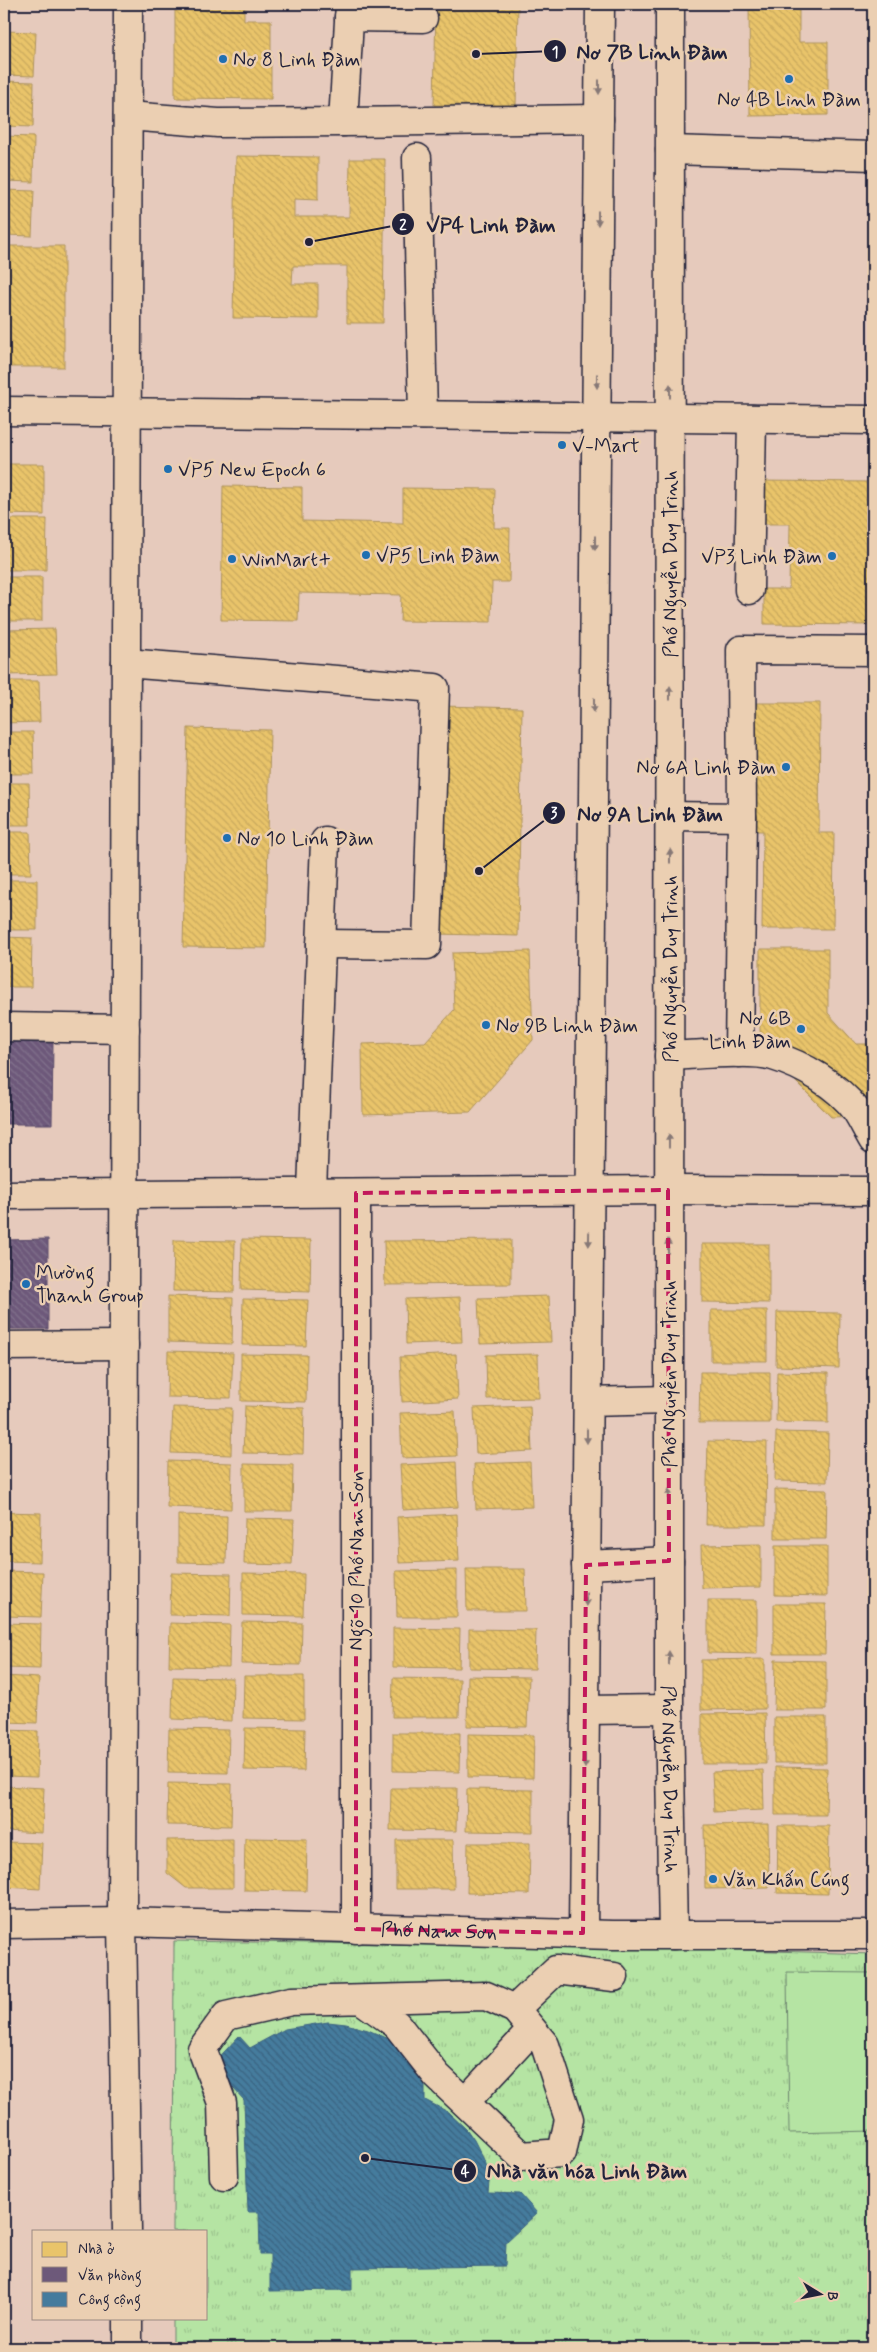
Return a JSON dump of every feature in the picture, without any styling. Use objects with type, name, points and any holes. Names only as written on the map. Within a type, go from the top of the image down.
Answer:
[{"type":"street","points":[[126,2230],[122,1922],[128,4]]},
{"type":"street","points":[[583,1933],[600,4]]},
{"type":"street","name":"Phố Nguyễn Duy Trinh","points":[[670,4],[668,1400],[669,1709],[673,1935]]},
{"type":"street","points":[[343,122],[350,10],[423,18]]},
{"type":"street","points":[[128,116],[218,123],[599,119]]},
{"type":"street","points":[[670,150],[873,156]]},
{"type":"street","points":[[417,158],[423,415]]},
{"type":"street","points":[[4,411],[873,420]]},
{"type":"street","points":[[749,590],[752,418]]},
{"type":"street","points":[[738,1054],[742,817],[741,650],[873,650]]},
{"type":"street","points":[[126,663],[435,688],[427,945],[322,944]]},
{"type":"street","points":[[670,816],[742,817]]},
{"type":"street","points":[[312,1191],[325,841]]},
{"type":"street","points":[[4,1027],[125,1029]]},
{"type":"street","points":[[669,1056],[772,1055],[808,1071],[834,1087],[855,1110],[873,1140]]},
{"type":"street","points":[[4,1195],[124,1196],[312,1191],[873,1191]]},
{"type":"street","name":"Ngõ 10 Phố Nam Sơn","points":[[356,1192],[356,1929]]},
{"type":"street","points":[[4,1346],[124,1345]]},
{"type":"street","points":[[588,1402],[668,1400]]},
{"type":"street","points":[[586,1565],[669,1561]]},
{"type":"street","points":[[585,1710],[669,1709]]},
{"type":"street","name":"Phố Nam Sơn","points":[[4,1924],[122,1922],[673,1935],[873,1935]]},
{"type":"street","points":[[514,2009],[556,1970],[614,1977]]},
{"type":"street","points":[[224,2176],[222,2103],[202,2049],[226,2016],[291,2002],[486,1996],[514,2009],[546,2045],[569,2119],[562,2153],[521,2156],[438,2076],[397,2025],[362,2000]]},
{"type":"street","points":[[465,2102],[532,2030]]},
{"type":"street","points":[[128,2320],[128,2348]]},
{"type":"highlighted area","points":[[668,1190],[669,1561],[586,1565],[583,1933],[356,1929],[356,1193]]},
{"type":"green space","points":[[174,1941],[669,1948],[873,1954],[873,2348],[173,2348],[173,2320],[208,2320],[208,2230],[173,2230]]},
{"type":"green space","points":[[787,1972],[873,1973],[873,2131],[789,2133]]},
{"type":"building: Nhà ở","name":"Nơ 8 Linh Đàm","points":[[175,4],[258,4],[258,7],[244,8],[244,20],[271,20],[271,99],[175,98]]},
{"type":"building: Nhà ở","points":[[436,4],[518,4],[516,106],[434,105]]},
{"type":"building: Nhà ở","name":"Nơ 4B Linh Đàm","points":[[749,4],[799,4],[799,42],[828,42],[828,115],[750,116]]},
{"type":"building: Nhà ở","points":[[4,31],[36,32],[34,76],[4,75]]},
{"type":"building: Nhà ở","points":[[4,81],[34,82],[33,127],[4,126]]},
{"type":"building: Nhà ở","points":[[4,136],[34,137],[33,182],[4,181]]},
{"type":"building: Nhà ở","points":[[236,156],[318,157],[318,200],[294,199],[294,217],[349,217],[350,159],[385,159],[383,323],[347,323],[347,266],[293,266],[292,284],[318,284],[318,319],[233,318]]},
{"type":"building: Nhà ở","points":[[4,190],[34,191],[32,236],[4,235]]},
{"type":"building: Nhà ở","points":[[4,246],[64,246],[64,367],[4,367]]},
{"type":"building: Nhà ở","points":[[4,464],[44,464],[44,515],[4,514]]},
{"type":"building: Nhà ở","name":"VP3 Linh Đàm","points":[[759,481],[873,482],[873,625],[764,624],[764,589],[789,589],[790,524],[758,524]]},
{"type":"building: Nhà ở","name":"VP5 Linh Đàm","points":[[223,486],[302,487],[302,521],[403,523],[403,488],[495,489],[494,528],[510,528],[509,582],[492,582],[491,622],[400,621],[401,595],[299,593],[298,621],[221,620]]},
{"type":"building: Nhà ở","points":[[4,519],[47,519],[46,570],[4,570]]},
{"type":"building: Nhà ở","points":[[4,577],[42,577],[42,621],[4,621]]},
{"type":"building: Nhà ở","points":[[55,629],[57,674],[4,675],[4,630]]},
{"type":"building: Nhà ở","points":[[4,681],[39,681],[40,722],[4,723]]},
{"type":"building: Nhà ở","name":"Nơ 6A Linh Đàm","points":[[754,703],[820,703],[819,833],[834,833],[833,929],[762,929],[763,831],[753,831]]},
{"type":"building: Nhà ở","points":[[441,706],[522,708],[518,936],[437,934]]},
{"type":"building: Nhà ở","name":"Nơ 10 Linh Đàm","points":[[188,728],[270,730],[266,948],[183,947]]},
{"type":"building: Nhà ở","points":[[4,732],[33,732],[34,774],[4,774]]},
{"type":"building: Nhà ở","points":[[4,783],[29,783],[30,825],[4,825]]},
{"type":"building: Nhà ở","points":[[4,832],[30,832],[31,874],[4,874]]},
{"type":"building: Nhà ở","points":[[4,880],[37,880],[37,930],[4,930]]},
{"type":"building: Nhà ở","points":[[4,937],[32,938],[31,987],[4,987]]},
{"type":"building: Nhà ở","name":"Nơ 6B Linh Đàm","points":[[760,949],[828,949],[828,1013],[856,1044],[873,1044],[873,1116],[831,1117],[760,1046]]},
{"type":"building: Nhà ở","name":"Nơ 9B Linh Đàm","points":[[530,951],[533,1040],[470,1112],[363,1115],[362,1044],[425,1042],[454,1010],[452,953]]},
{"type":"building: Nhà ở","points":[[242,1239],[311,1240],[310,1292],[241,1290]]},
{"type":"building: Nhà ở","points":[[174,1240],[235,1241],[234,1292],[173,1291]]},
{"type":"building: Nhà ở","points":[[511,1240],[511,1284],[385,1285],[384,1241]]},
{"type":"building: Nhà ở","points":[[702,1244],[769,1244],[769,1303],[702,1302]]},
{"type":"building: Nhà ở","points":[[168,1296],[233,1298],[232,1344],[168,1342]]},
{"type":"building: Nhà ở","points":[[549,1296],[551,1342],[480,1344],[478,1298]]},
{"type":"building: Nhà ở","points":[[460,1297],[462,1342],[406,1344],[405,1299]]},
{"type":"building: Nhà ở","points":[[243,1299],[308,1300],[306,1346],[242,1345]]},
{"type":"building: Nhà ở","points":[[711,1310],[767,1310],[767,1361],[711,1361]]},
{"type":"building: Nhà ở","points":[[777,1312],[840,1313],[839,1368],[776,1366]]},
{"type":"building: Nhà ở","points":[[168,1351],[233,1353],[231,1398],[167,1397]]},
{"type":"building: Nhà ở","points":[[241,1354],[307,1355],[306,1402],[241,1401]]},
{"type":"building: Nhà ở","points":[[456,1354],[458,1399],[402,1402],[400,1357]]},
{"type":"building: Nhà ở","points":[[538,1354],[539,1398],[487,1399],[486,1355]]},
{"type":"building: Nhà ở","points":[[700,1372],[770,1372],[770,1423],[699,1423]]},
{"type":"building: Nhà ở","points":[[777,1372],[828,1373],[828,1423],[776,1422]]},
{"type":"building: Nhà ở","points":[[245,1406],[304,1408],[303,1454],[243,1453]]},
{"type":"building: Nhà ở","points":[[530,1406],[532,1451],[476,1454],[474,1408]]},
{"type":"building: Nhà ở","points":[[173,1407],[232,1408],[231,1455],[171,1453]]},
{"type":"building: Nhà ở","points":[[455,1411],[457,1456],[402,1458],[400,1413]]},
{"type":"building: Nhà ở","points":[[776,1432],[828,1433],[827,1482],[775,1481]]},
{"type":"building: Nhà ở","points":[[708,1441],[767,1442],[766,1525],[706,1525]]},
{"type":"building: Nhà ở","points":[[168,1461],[232,1463],[231,1509],[167,1507]]},
{"type":"building: Nhà ở","points":[[456,1462],[458,1507],[403,1510],[400,1465]]},
{"type":"building: Nhà ở","points":[[530,1462],[532,1507],[476,1509],[474,1464]]},
{"type":"building: Nhà ở","points":[[244,1464],[293,1465],[292,1511],[244,1511]]},
{"type":"building: Nhà ở","points":[[775,1489],[827,1490],[826,1539],[775,1539]]},
{"type":"building: Nhà ở","points":[[4,1512],[41,1513],[40,1562],[4,1561]]},
{"type":"building: Nhà ở","points":[[457,1514],[459,1561],[399,1563],[397,1517]]},
{"type":"building: Nhà ở","points":[[178,1515],[227,1516],[226,1563],[178,1562]]},
{"type":"building: Nhà ở","points":[[245,1518],[294,1519],[292,1565],[244,1564]]},
{"type":"building: Nhà ở","points":[[761,1544],[761,1587],[702,1588],[701,1545]]},
{"type":"building: Nhà ở","points":[[775,1546],[827,1546],[827,1596],[775,1595]]},
{"type":"building: Nhà ở","points":[[466,1569],[525,1569],[526,1611],[467,1611]]},
{"type":"building: Nhà ở","points":[[457,1570],[457,1617],[397,1617],[396,1571]]},
{"type":"building: Nhà ở","points":[[4,1571],[43,1572],[41,1617],[4,1616]]},
{"type":"building: Nhà ở","points":[[171,1573],[231,1574],[230,1616],[170,1615]]},
{"type":"building: Nhà ở","points":[[243,1573],[304,1574],[303,1616],[243,1615]]},
{"type":"building: Nhà ở","points":[[708,1600],[757,1600],[757,1654],[708,1653]]},
{"type":"building: Nhà ở","points":[[774,1604],[826,1604],[825,1654],[774,1654]]},
{"type":"building: Nhà ở","points":[[242,1622],[302,1623],[301,1665],[241,1664]]},
{"type":"building: Nhà ở","points":[[4,1623],[41,1624],[40,1669],[4,1668]]},
{"type":"building: Nhà ở","points":[[170,1623],[230,1625],[229,1667],[169,1666]]},
{"type":"building: Nhà ở","points":[[393,1628],[460,1629],[459,1668],[393,1667]]},
{"type":"building: Nhà ở","points":[[469,1629],[536,1630],[535,1669],[469,1668]]},
{"type":"building: Nhà ở","points":[[765,1659],[765,1709],[701,1710],[701,1660]]},
{"type":"building: Nhà ở","points":[[775,1660],[826,1661],[826,1710],[774,1710]]},
{"type":"building: Nhà ở","points":[[4,1676],[39,1678],[37,1723],[4,1722]]},
{"type":"building: Nhà ở","points":[[244,1676],[304,1676],[304,1719],[243,1718]]},
{"type":"building: Nhà ở","points":[[468,1676],[529,1677],[527,1727],[467,1726]]},
{"type":"building: Nhà ở","points":[[173,1677],[233,1678],[232,1721],[172,1719]]},
{"type":"building: Nhà ở","points":[[393,1678],[460,1679],[459,1717],[392,1717]]},
{"type":"building: Nhà ở","points":[[765,1713],[766,1764],[702,1764],[702,1714]]},
{"type":"building: Nhà ở","points":[[774,1717],[826,1717],[826,1763],[774,1763]]},
{"type":"building: Nhà ở","points":[[245,1728],[305,1729],[304,1771],[244,1770]]},
{"type":"building: Nhà ở","points":[[169,1729],[229,1730],[228,1773],[168,1772]]},
{"type":"building: Nhà ở","points":[[4,1730],[38,1731],[37,1777],[4,1776]]},
{"type":"building: Nhà ở","points":[[393,1733],[460,1733],[459,1772],[393,1771]]},
{"type":"building: Nhà ở","points":[[468,1734],[534,1735],[533,1778],[468,1777]]},
{"type":"building: Nhà ở","points":[[775,1767],[827,1768],[826,1815],[775,1815]]},
{"type":"building: Nhà ở","points":[[763,1770],[764,1810],[714,1812],[712,1772]]},
{"type":"building: Nhà ở","points":[[168,1783],[232,1784],[231,1826],[167,1825]]},
{"type":"building: Nhà ở","points":[[4,1786],[44,1788],[42,1833],[4,1831]]},
{"type":"building: Nhà ở","points":[[391,1788],[457,1788],[456,1831],[390,1830]]},
{"type":"building: Nhà ở","points":[[467,1789],[533,1790],[533,1832],[466,1831]]},
{"type":"building: Nhà ở","points":[[768,1824],[769,1888],[705,1889],[704,1825]]},
{"type":"building: Nhà ở","points":[[778,1826],[829,1826],[828,1894],[777,1893]]},
{"type":"building: Nhà ở","points":[[245,1838],[307,1839],[306,1891],[244,1890]]},
{"type":"building: Nhà ở","points":[[233,1839],[233,1888],[186,1888],[167,1873],[167,1840]]},
{"type":"building: Nhà ở","points":[[396,1840],[453,1840],[454,1889],[396,1889]]},
{"type":"building: Nhà ở","points":[[4,1842],[42,1843],[40,1889],[4,1887]]},
{"type":"building: Nhà ở","points":[[468,1843],[530,1843],[529,1894],[467,1893]]},
{"type":"building: Văn phòng","points":[[4,1042],[53,1042],[52,1124],[4,1124]]},
{"type":"building: Văn phòng","name":"Mường Thanh Group","points":[[48,1239],[48,1329],[4,1329],[4,1240]]},
{"type":"building: Công cộng","points":[[328,2022],[346,2024],[368,2030],[389,2039],[405,2051],[421,2073],[425,2085],[425,2100],[448,2112],[467,2130],[474,2140],[486,2164],[489,2182],[488,2193],[520,2194],[537,2213],[506,2242],[505,2266],[352,2268],[352,2290],[270,2291],[270,2254],[260,2254],[259,2212],[248,2212],[244,2100],[212,2065],[239,2036],[250,2048],[285,2029]]},
{"type":"place","name":"Nơ 7B Linh Đàm","points":[[476,54]]},
{"type":"place","name":"Nơ 8 Linh Đàm","points":[[223,59]]},
{"type":"place","name":"Nơ 4B Linh Đàm","points":[[789,79]]},
{"type":"place","name":"VP4 Linh Đàm","points":[[309,242]]},
{"type":"place","name":"V-Mart","points":[[562,445]]},
{"type":"place","name":"VP5 New Epoch 6","points":[[168,469]]},
{"type":"place","name":"VP5 Linh Đàm","points":[[366,555]]},
{"type":"place","name":"VP3 Linh Đàm","points":[[832,556]]},
{"type":"place","name":"WinMart+","points":[[232,559]]},
{"type":"place","name":"Nơ 6A Linh Đàm","points":[[786,767]]},
{"type":"place","name":"Nơ 10 Linh Đàm","points":[[227,838]]},
{"type":"place","name":"Nơ 9A Linh Đàm","points":[[479,871]]},
{"type":"place","name":"Nơ 9B Linh Đàm","points":[[486,1025]]},
{"type":"place","name":"Nơ 6B Linh Đàm","points":[[801,1029]]},
{"type":"place","name":"Mường Thanh Group","points":[[26,1284]]},
{"type":"place","name":"Văn Khấn Cúng","points":[[713,1879]]},
{"type":"place","name":"Nhà văn hóa Linh Đàm","points":[[365,2158]]}]
